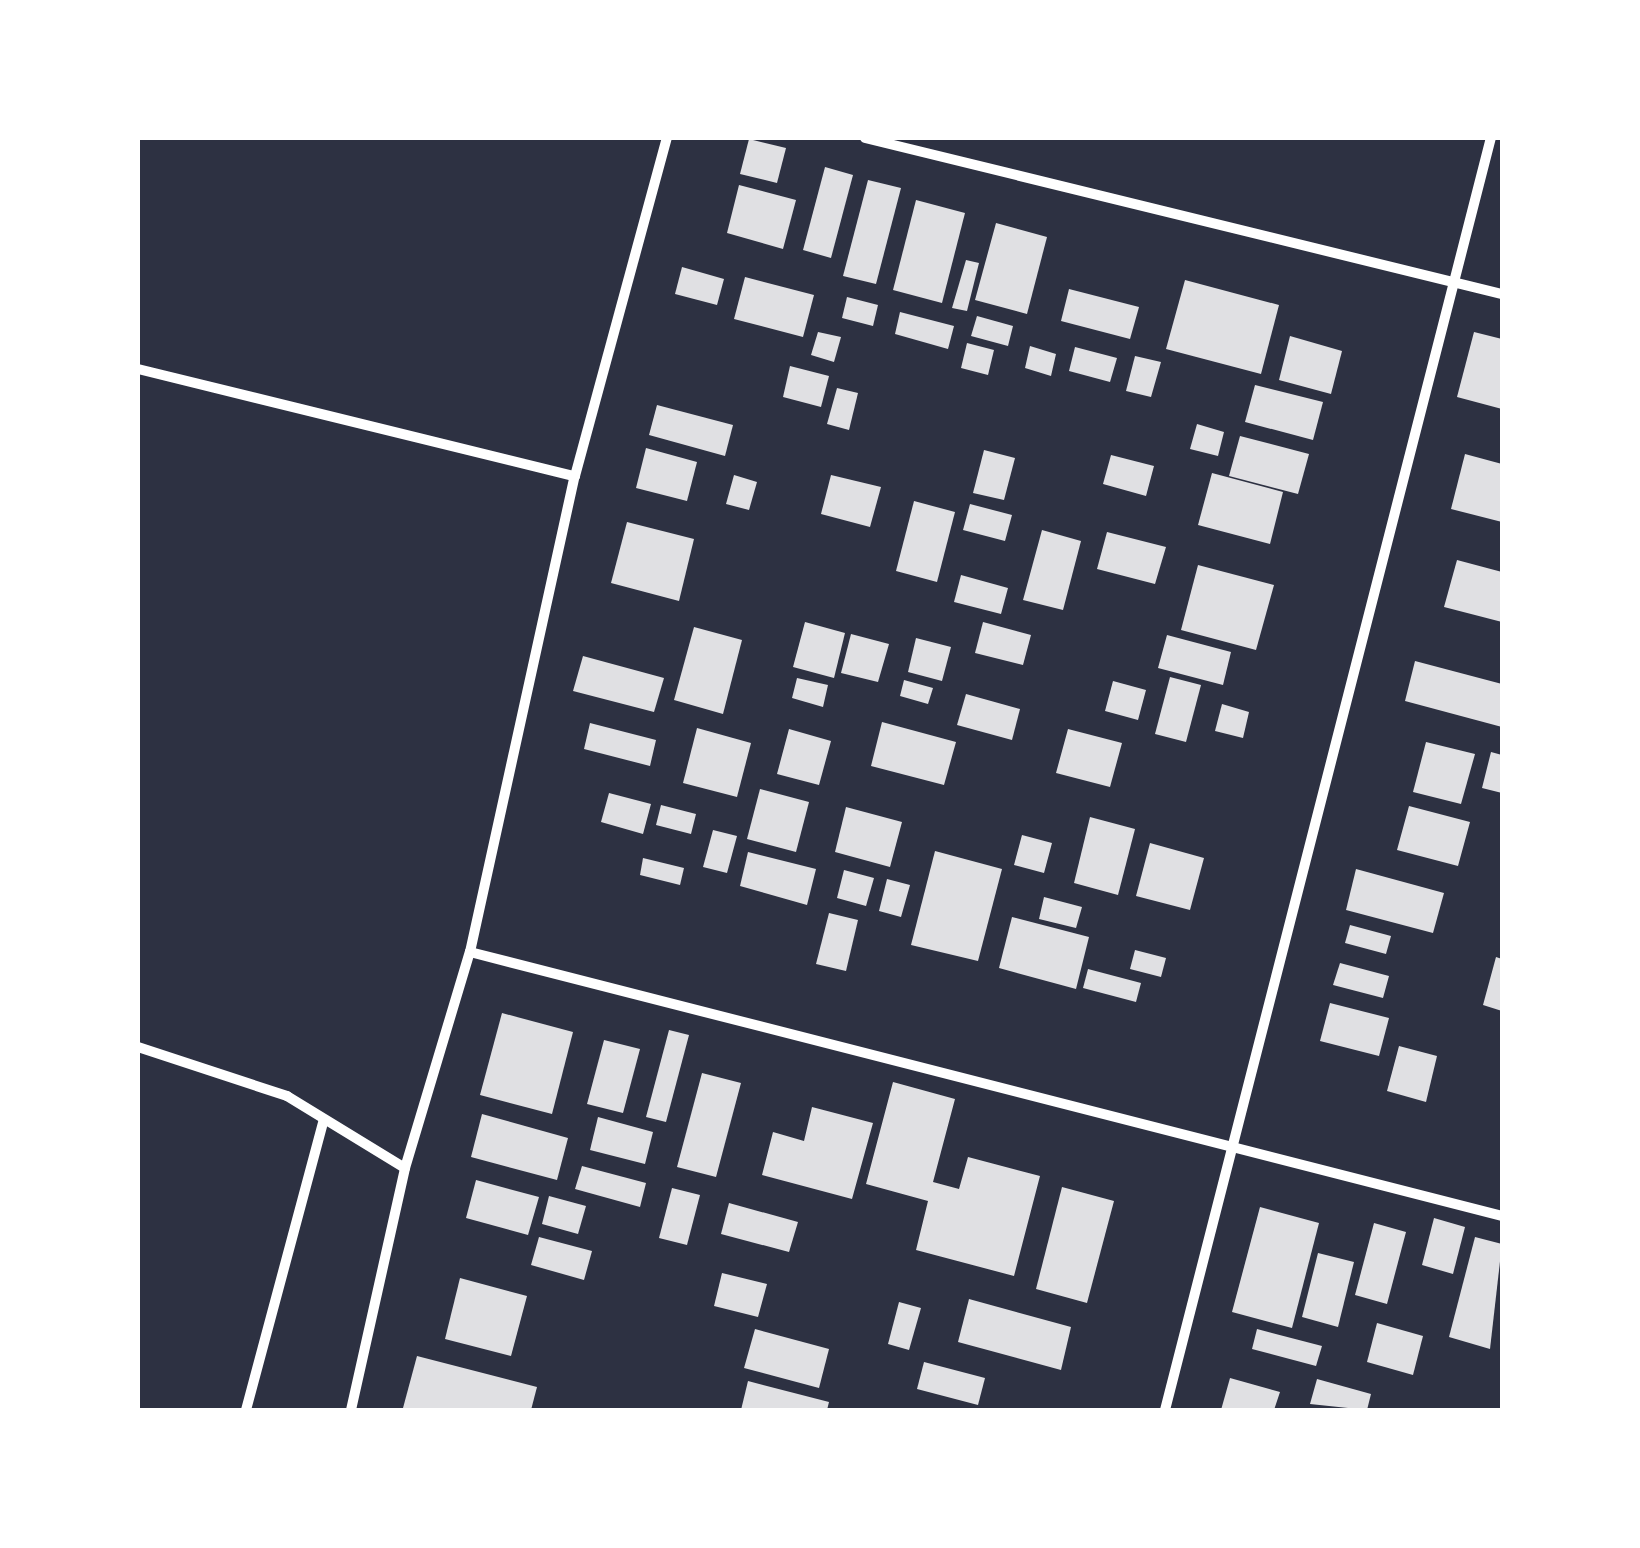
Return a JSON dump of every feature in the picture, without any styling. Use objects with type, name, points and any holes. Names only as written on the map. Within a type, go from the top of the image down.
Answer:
[{"type":"street","points":[[351,1410],[406,1168],[470,952],[574,476],[667,138]]},
{"type":"street","points":[[865,138],[1502,294]]},
{"type":"street","points":[[1165,1410],[1491,138]]},
{"type":"street","points":[[138,369],[574,476]]},
{"type":"street","points":[[470,952],[1230,1150],[1502,1216]]},
{"type":"street","points":[[138,1047],[287,1096],[406,1168]]},
{"type":"street","points":[[246,1410],[324,1119]]},
{"type":"building","points":[[749,139],[786,148],[777,183],[740,174]]},
{"type":"building","points":[[825,167],[853,175],[831,258],[803,250]]},
{"type":"building","points":[[868,180],[901,188],[876,284],[843,276]]},
{"type":"building","points":[[739,185],[796,200],[783,249],[727,233]]},
{"type":"building","points":[[916,200],[965,213],[942,303],[893,290]]},
{"type":"building","points":[[996,223],[1047,237],[1027,314],[975,300]]},
{"type":"building","points":[[966,260],[979,263],[967,311],[952,308]]},
{"type":"building","points":[[682,267],[724,279],[717,305],[675,294]]},
{"type":"building","points":[[745,277],[814,295],[803,337],[734,319]]},
{"type":"building","points":[[1185,280],[1279,305],[1261,374],[1166,349]]},
{"type":"building","points":[[1069,289],[1139,307],[1130,339],[1061,321]]},
{"type":"building","points":[[847,297],[878,305],[873,326],[842,318]]},
{"type":"building","points":[[900,312],[954,326],[948,349],[895,334]]},
{"type":"building","points":[[977,316],[1013,326],[1008,346],[971,336]]},
{"type":"building","points":[[818,332],[841,337],[834,362],[811,355]]},
{"type":"building","points":[[1474,332],[1502,339],[1502,409],[1457,397]]},
{"type":"building","points":[[1290,336],[1342,351],[1331,394],[1279,380]]},
{"type":"building","points":[[967,343],[994,350],[988,375],[961,368]]},
{"type":"building","points":[[1030,346],[1056,354],[1051,376],[1025,368]]},
{"type":"building","points":[[1075,347],[1117,358],[1110,382],[1069,371]]},
{"type":"building","points":[[1135,356],[1161,362],[1151,397],[1126,391]]},
{"type":"building","points":[[790,366],[829,376],[821,407],[783,397]]},
{"type":"building","points":[[1255,385],[1323,402],[1313,440],[1245,422]]},
{"type":"building","points":[[837,388],[858,393],[849,430],[827,424]]},
{"type":"building","points":[[657,405],[733,425],[725,456],[649,435]]},
{"type":"building","points":[[1197,424],[1224,432],[1218,456],[1190,449]]},
{"type":"building","points":[[1240,436],[1309,454],[1298,494],[1229,476]]},
{"type":"building","points":[[646,448],[697,462],[687,501],[636,488]]},
{"type":"building","points":[[984,450],[1015,458],[1004,500],[973,493]]},
{"type":"building","points":[[1465,454],[1502,464],[1502,522],[1451,509]]},
{"type":"building","points":[[1111,455],[1154,466],[1146,496],[1103,484]]},
{"type":"building","points":[[1212,473],[1283,492],[1270,544],[1198,525]]},
{"type":"building","points":[[734,475],[757,482],[749,510],[726,504]]},
{"type":"building","points":[[831,475],[881,487],[870,527],[821,514]]},
{"type":"building","points":[[914,501],[955,512],[937,582],[896,571]]},
{"type":"building","points":[[970,504],[1012,515],[1005,541],[963,530]]},
{"type":"building","points":[[627,522],[694,539],[679,601],[611,583]]},
{"type":"building","points":[[1042,530],[1081,541],[1063,610],[1023,600]]},
{"type":"building","points":[[1107,532],[1166,547],[1155,584],[1097,569]]},
{"type":"building","points":[[1457,560],[1502,572],[1502,622],[1444,607]]},
{"type":"building","points":[[1198,565],[1274,585],[1256,650],[1181,630]]},
{"type":"building","points":[[961,575],[1008,588],[1001,614],[954,602]]},
{"type":"building","points":[[805,622],[845,633],[834,678],[793,667]]},
{"type":"building","points":[[983,622],[1031,635],[1023,665],[975,653]]},
{"type":"building","points":[[694,627],[742,640],[723,714],[674,700]]},
{"type":"building","points":[[851,634],[889,644],[878,682],[841,673]]},
{"type":"building","points":[[1167,635],[1231,652],[1223,685],[1158,668]]},
{"type":"building","points":[[916,638],[951,647],[942,681],[908,672]]},
{"type":"building","points":[[583,656],[664,678],[654,712],[573,691]]},
{"type":"building","points":[[1415,661],[1502,684],[1502,727],[1405,701]]},
{"type":"building","points":[[1170,677],[1201,685],[1186,742],[1155,734]]},
{"type":"building","points":[[797,678],[828,685],[823,707],[792,698]]},
{"type":"building","points":[[904,680],[933,688],[928,704],[900,696]]},
{"type":"building","points":[[1113,681],[1146,690],[1138,720],[1105,711]]},
{"type":"building","points":[[966,694],[1020,709],[1012,740],[957,725]]},
{"type":"building","points":[[1222,704],[1249,712],[1243,738],[1215,731]]},
{"type":"building","points":[[882,722],[956,742],[944,785],[871,766]]},
{"type":"building","points":[[590,723],[656,740],[650,766],[584,749]]},
{"type":"building","points":[[697,728],[751,743],[737,797],[683,783]]},
{"type":"building","points":[[789,729],[831,741],[819,785],[777,774]]},
{"type":"building","points":[[1068,729],[1122,743],[1110,787],[1056,773]]},
{"type":"building","points":[[1426,742],[1475,754],[1461,804],[1413,792]]},
{"type":"building","points":[[1491,752],[1502,755],[1502,793],[1482,788]]},
{"type":"building","points":[[760,789],[809,802],[796,852],[747,839]]},
{"type":"building","points":[[609,793],[651,804],[643,834],[601,822]]},
{"type":"building","points":[[661,805],[696,814],[691,834],[656,825]]},
{"type":"building","points":[[1409,806],[1470,822],[1458,866],[1397,850]]},
{"type":"building","points":[[846,807],[902,822],[890,867],[835,852]]},
{"type":"building","points":[[1090,817],[1135,829],[1118,895],[1074,883]]},
{"type":"building","points":[[713,830],[737,836],[727,873],[703,867]]},
{"type":"building","points":[[1022,835],[1052,843],[1044,873],[1014,865]]},
{"type":"building","points":[[1150,843],[1204,858],[1190,910],[1136,896]]},
{"type":"building","points":[[935,851],[1002,869],[978,961],[911,945]]},
{"type":"building","points":[[748,852],[816,869],[807,905],[740,886]]},
{"type":"building","points":[[643,858],[684,868],[680,885],[640,875]]},
{"type":"building","points":[[1356,869],[1444,893],[1433,933],[1346,910]]},
{"type":"building","points":[[844,870],[874,878],[866,906],[837,898]]},
{"type":"building","points":[[887,879],[910,885],[901,917],[879,911]]},
{"type":"building","points":[[1044,897],[1082,907],[1076,928],[1039,919]]},
{"type":"building","points":[[829,913],[858,920],[846,971],[816,964]]},
{"type":"building","points":[[1012,917],[1089,937],[1076,989],[999,968]]},
{"type":"building","points":[[1350,925],[1391,936],[1386,954],[1345,943]]},
{"type":"building","points":[[1135,950],[1166,958],[1161,977],[1130,969]]},
{"type":"building","points":[[1496,957],[1502,959],[1502,1011],[1483,1005]]},
{"type":"building","points":[[1340,963],[1389,976],[1383,998],[1333,985]]},
{"type":"building","points":[[1088,969],[1141,983],[1136,1002],[1083,988]]},
{"type":"building","points":[[1330,1003],[1389,1018],[1379,1056],[1320,1041]]},
{"type":"building","points":[[502,1013],[573,1032],[552,1114],[480,1095]]},
{"type":"building","points":[[669,1030],[689,1035],[666,1122],[646,1117]]},
{"type":"building","points":[[604,1040],[640,1049],[623,1113],[587,1104]]},
{"type":"building","points":[[1399,1046],[1437,1056],[1426,1102],[1387,1091]]},
{"type":"building","points":[[702,1073],[741,1083],[716,1177],[677,1167]]},
{"type":"building","points":[[893,1082],[955,1099],[933,1182],[959,1189],[968,1157],[1040,1176],[1014,1276],[916,1250],[928,1201],[866,1184]]},
{"type":"building","points":[[812,1107],[873,1123],[852,1199],[762,1175],[773,1132],[804,1141]]},
{"type":"building","points":[[482,1114],[568,1138],[557,1180],[471,1157]]},
{"type":"building","points":[[598,1117],[653,1132],[645,1164],[590,1150]]},
{"type":"building","points":[[582,1166],[646,1183],[640,1207],[575,1189]]},
{"type":"building","points":[[476,1180],[539,1197],[528,1235],[466,1218]]},
{"type":"building","points":[[1062,1187],[1114,1201],[1087,1303],[1036,1289]]},
{"type":"building","points":[[672,1188],[700,1195],[687,1245],[659,1238]]},
{"type":"building","points":[[549,1196],[586,1206],[578,1234],[542,1224]]},
{"type":"building","points":[[729,1203],[798,1222],[789,1252],[721,1234]]},
{"type":"building","points":[[1260,1207],[1319,1223],[1292,1328],[1232,1312]]},
{"type":"building","points":[[1434,1218],[1465,1227],[1453,1274],[1422,1265]]},
{"type":"building","points":[[1374,1223],[1406,1232],[1387,1304],[1355,1295]]},
{"type":"building","points":[[539,1237],[592,1251],[584,1280],[531,1265]]},
{"type":"building","points":[[1475,1237],[1502,1244],[1490,1349],[1449,1337]]},
{"type":"building","points":[[1318,1253],[1354,1262],[1338,1327],[1302,1317]]},
{"type":"building","points":[[722,1273],[767,1284],[758,1317],[714,1306]]},
{"type":"building","points":[[460,1278],[527,1296],[511,1356],[445,1339]]},
{"type":"building","points":[[969,1299],[1071,1327],[1061,1370],[958,1342]]},
{"type":"building","points":[[899,1302],[921,1308],[909,1350],[888,1344]]},
{"type":"building","points":[[1377,1323],[1423,1336],[1413,1375],[1367,1362]]},
{"type":"building","points":[[755,1329],[829,1349],[819,1388],[744,1368]]},
{"type":"building","points":[[1257,1329],[1322,1346],[1316,1366],[1252,1349]]},
{"type":"building","points":[[417,1356],[537,1387],[531,1410],[403,1408]]},
{"type":"building","points":[[924,1362],[985,1378],[978,1405],[917,1389]]},
{"type":"building","points":[[1230,1378],[1280,1392],[1274,1410],[1221,1410]]},
{"type":"building","points":[[1317,1379],[1371,1394],[1367,1410],[1310,1404]]},
{"type":"building","points":[[748,1381],[829,1402],[827,1410],[741,1410]]}]
